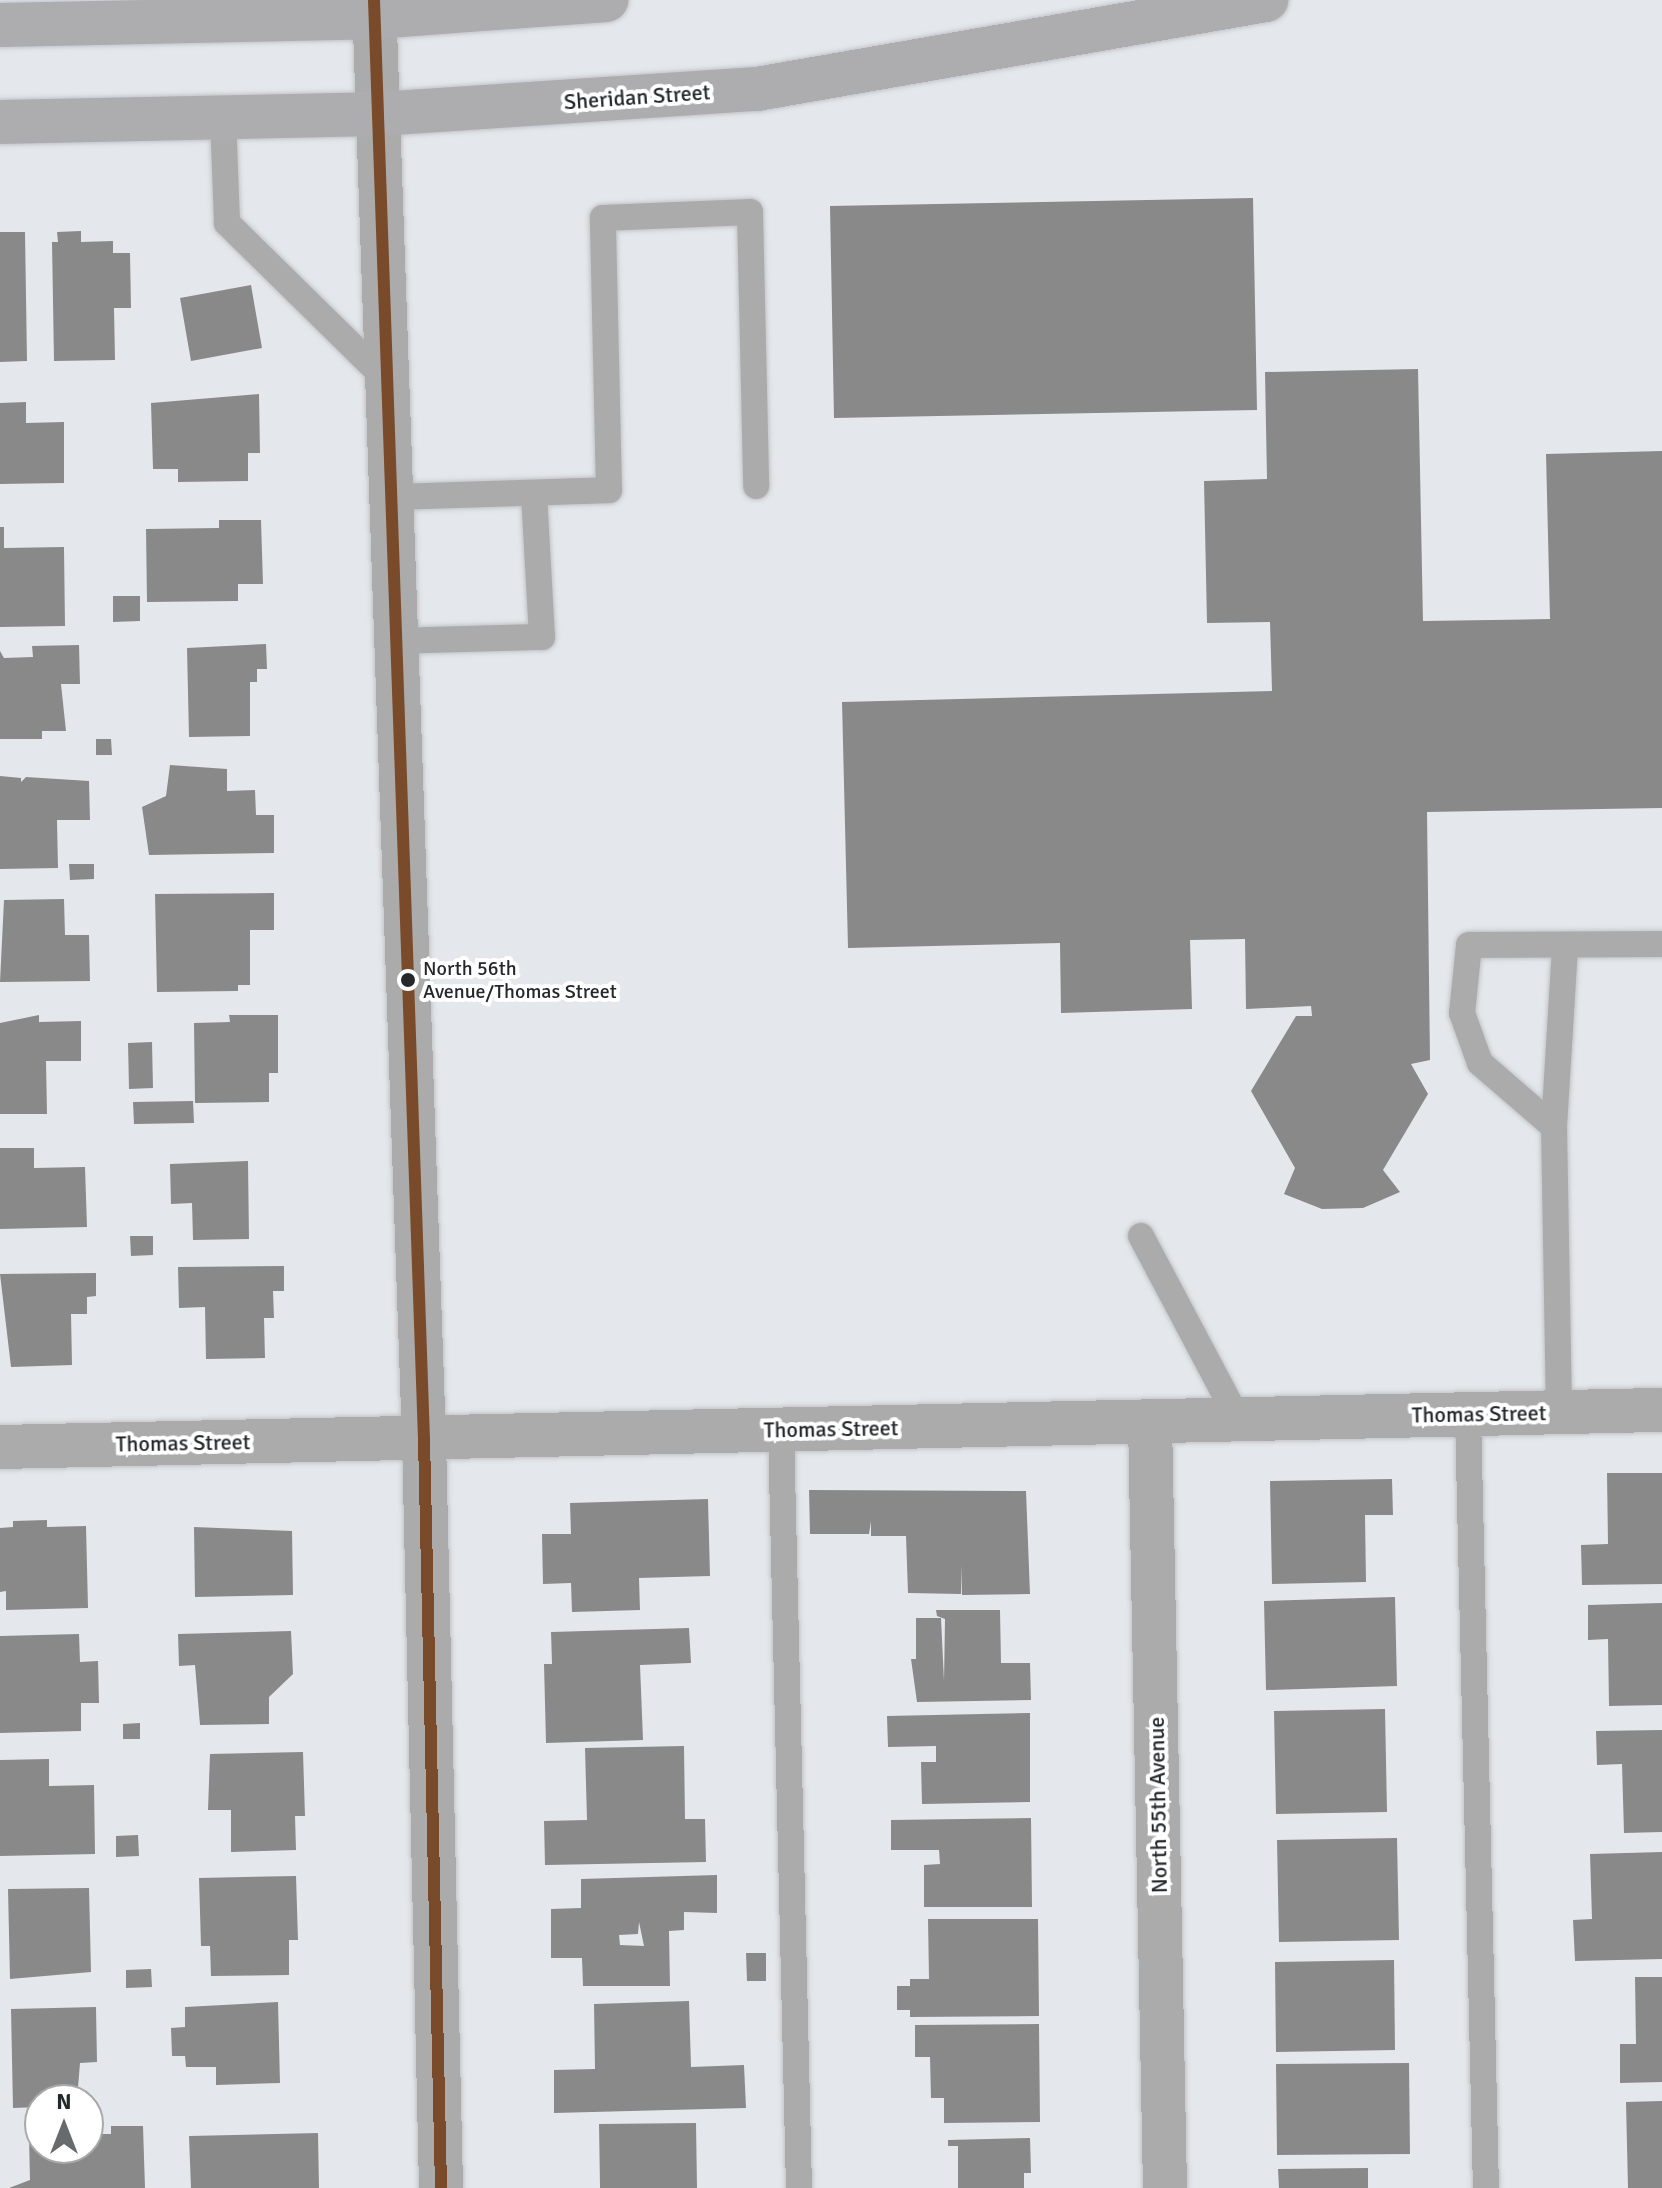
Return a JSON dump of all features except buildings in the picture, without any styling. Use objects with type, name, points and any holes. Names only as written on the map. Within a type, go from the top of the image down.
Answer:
[{"type":"main road","points":[[19,17],[606,0]]},
{"type":"main road","name":"Sheridan Street","points":[[0,122],[378,114],[757,89],[1264,0]]},
{"type":"street","points":[[374,8],[424,1438],[441,2188]]},
{"type":"street","name":"Thomas Street","points":[[0,1447],[1662,1410]]},
{"type":"street","name":"North 55th Avenue","points":[[1150,1421],[1165,2188]]},
{"type":"lane","points":[[223,117],[227,223],[387,380]]},
{"type":"lane","points":[[391,497],[609,490],[603,218],[750,212],[756,486]]},
{"type":"lane","points":[[396,641],[542,637],[534,493]]},
{"type":"lane","points":[[1554,1127],[1480,1063],[1462,1013],[1469,945],[1662,944]]},
{"type":"lane","points":[[1559,1412],[1554,1127],[1565,945]]},
{"type":"lane","points":[[1141,1236],[1238,1419]]},
{"type":"lane","points":[[1468,1415],[1486,2188]]},
{"type":"lane","points":[[781,1430],[799,2188]]},
{"type":"transit line","points":[[374,0],[424,1438],[441,2188]]},
{"type":"place","name":"North 56th Avenue/Thomas Street","points":[[408,980]]}]
